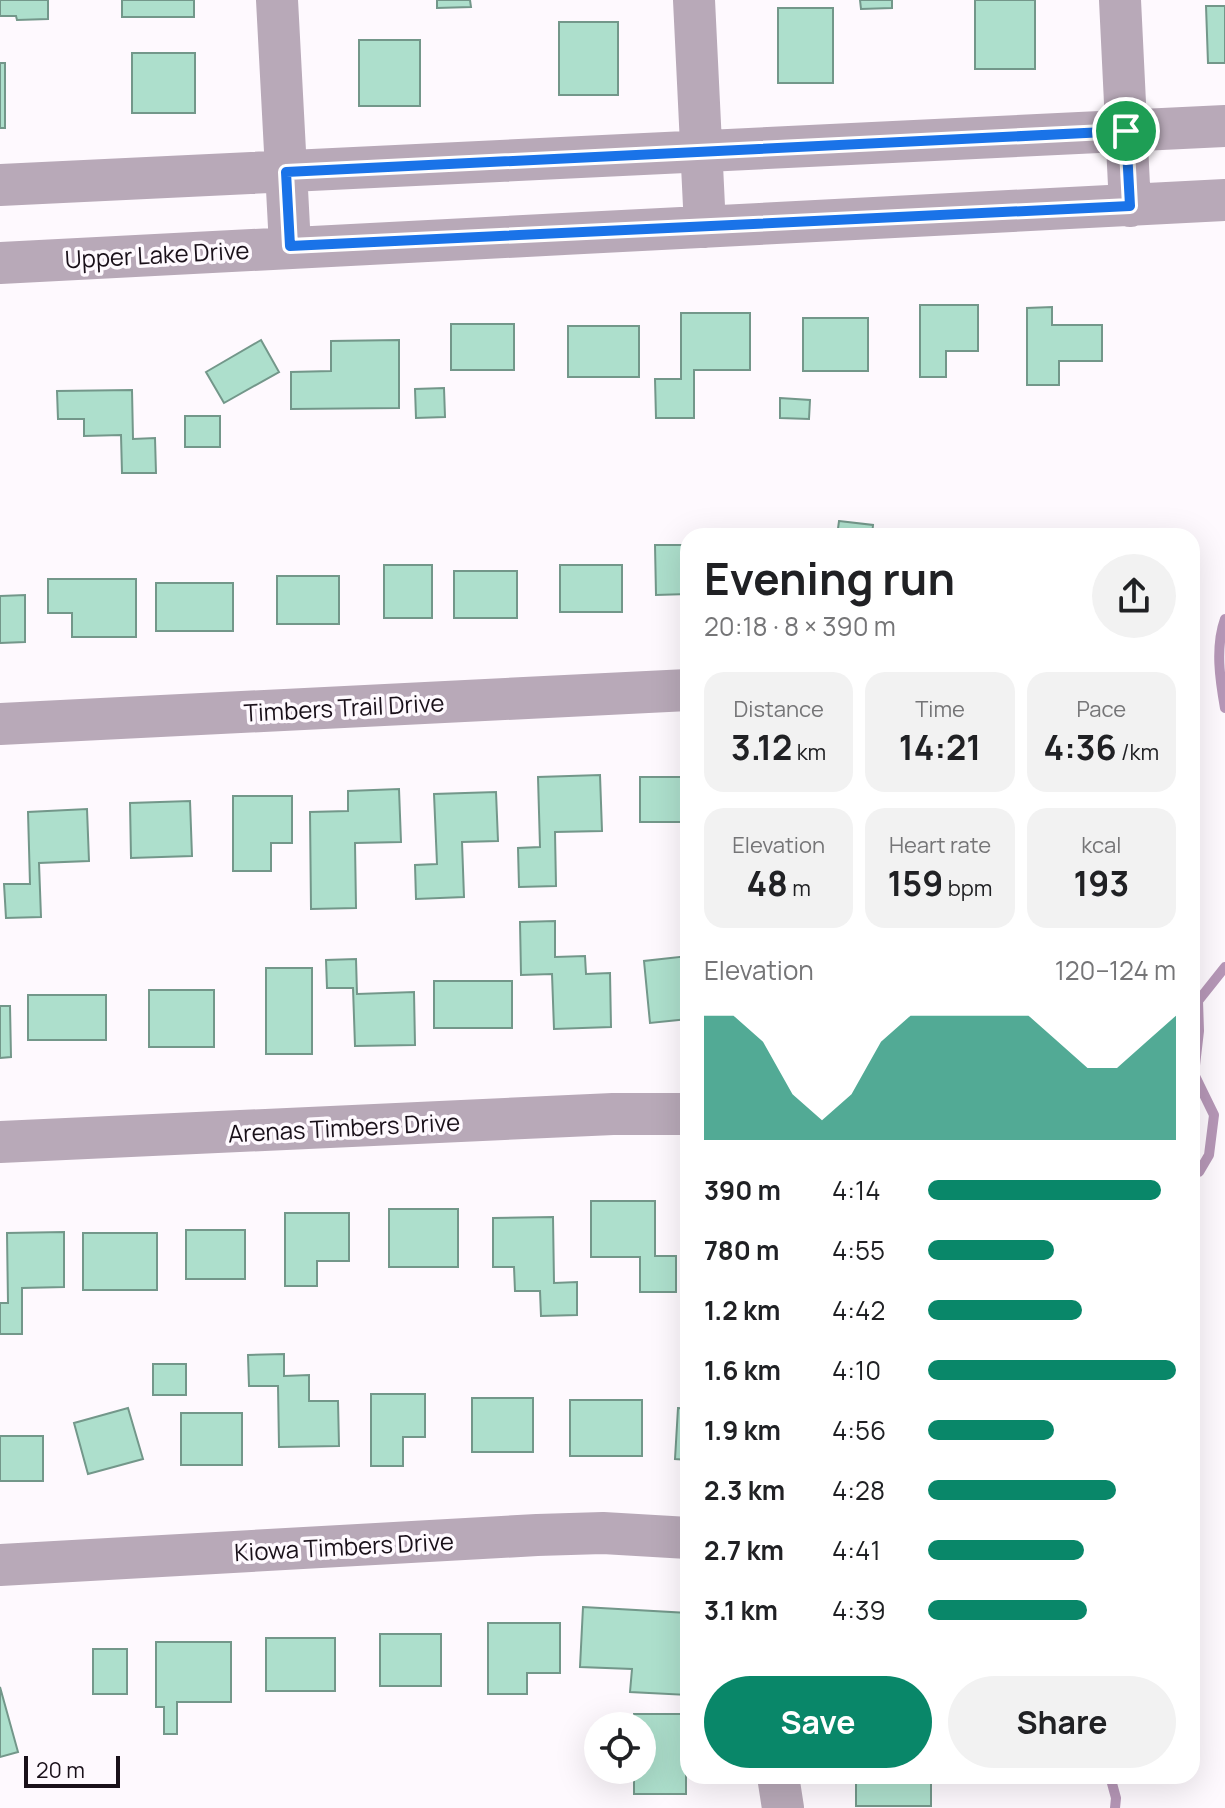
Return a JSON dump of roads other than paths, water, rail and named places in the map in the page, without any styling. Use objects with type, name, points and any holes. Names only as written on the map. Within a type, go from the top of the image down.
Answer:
[{"type":"street","points":[[277,0],[290,246]]},
{"type":"street","points":[[694,0],[705,227]]},
{"type":"street","points":[[1120,0],[1130,206]]},
{"type":"street","points":[[0,185],[1225,126]]},
{"type":"street","name":"Upper Lake Drive","points":[[0,263],[1225,200]]},
{"type":"street","name":"Timbers Trail Drive","points":[[0,724],[680,690]]},
{"type":"street","name":"Arenas Timbers Drive","points":[[0,1142],[613,1114],[680,1114]]},
{"type":"street","name":"Kiowa Timbers Drive","points":[[0,1565],[537,1535],[603,1533],[680,1538]]},
{"type":"street","points":[[779,1784],[783,1808]]},
{"type":"waterway","points":[[1225,619],[1219,652],[1225,708]]},
{"type":"waterway","points":[[1200,998],[1225,967]]},
{"type":"waterway","points":[[1200,1086],[1214,1115],[1209,1155],[1200,1170]]},
{"type":"waterway","points":[[1112,1784],[1115,1808]]}]
